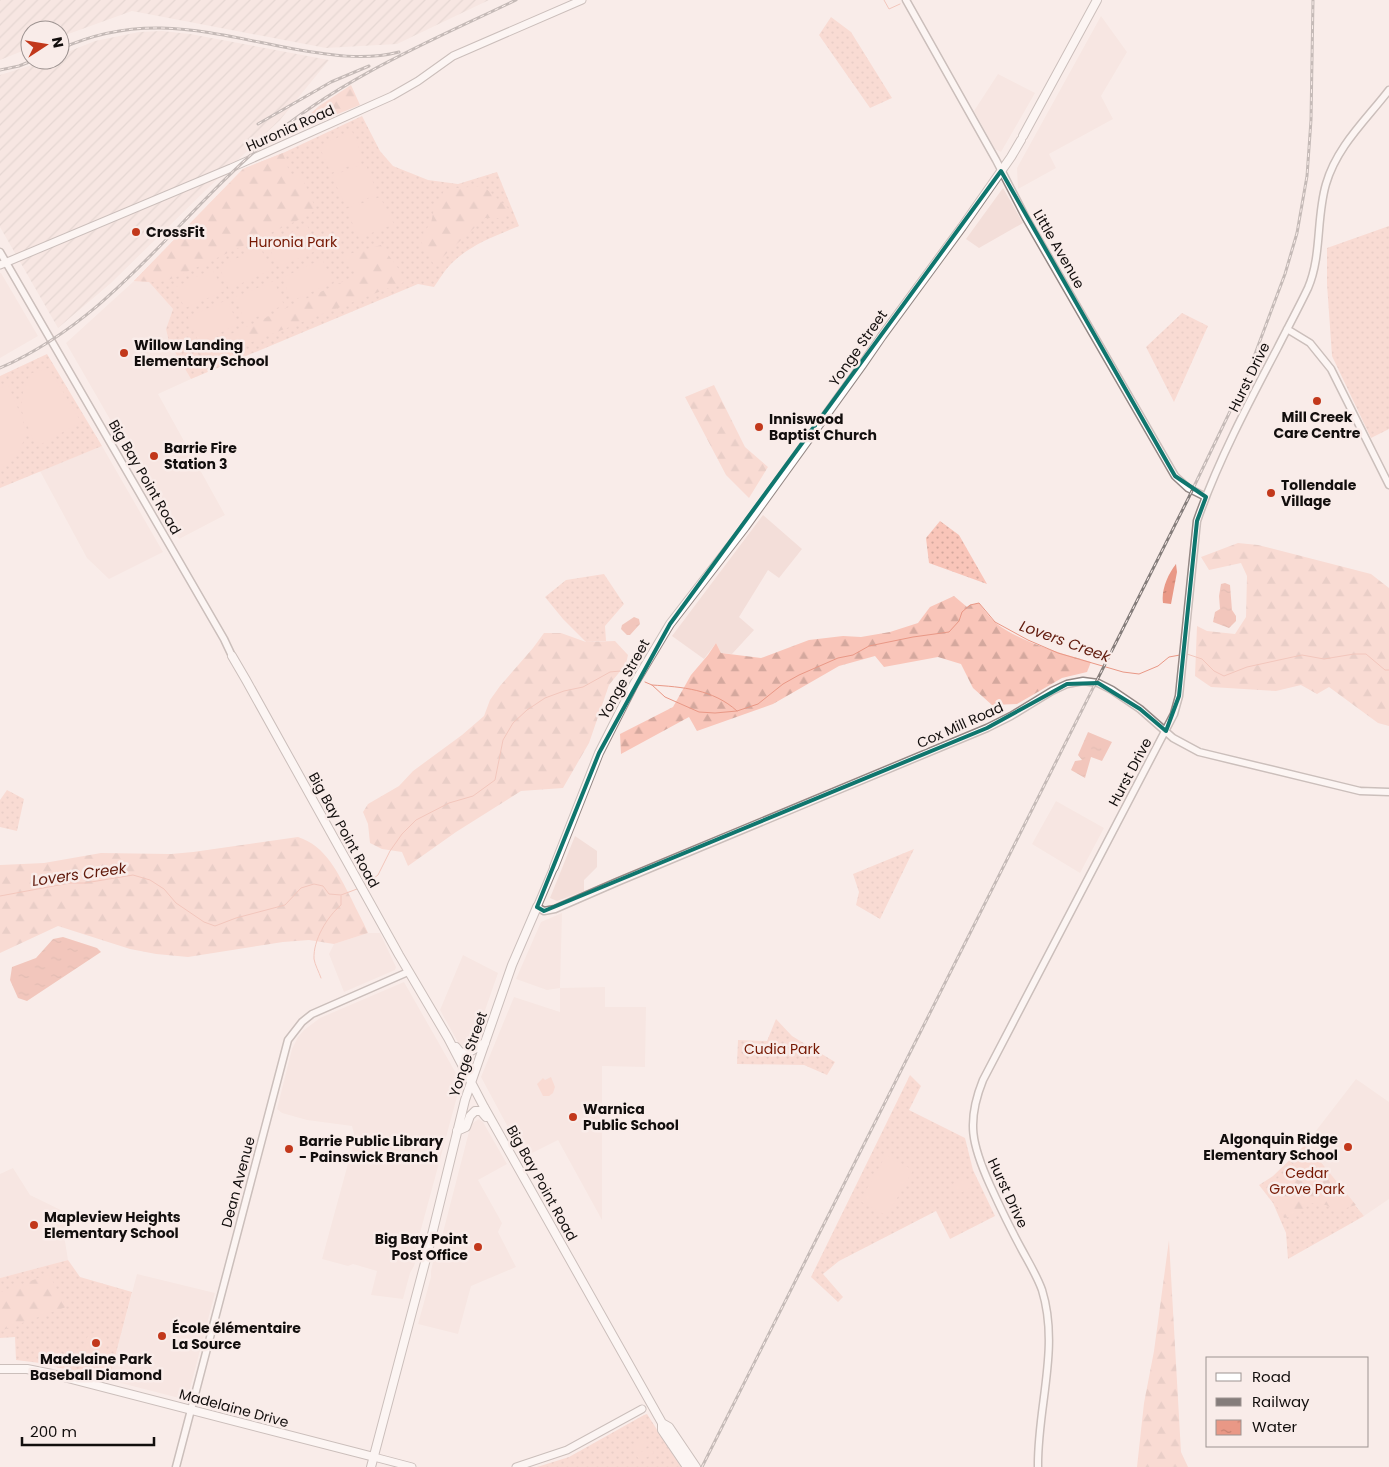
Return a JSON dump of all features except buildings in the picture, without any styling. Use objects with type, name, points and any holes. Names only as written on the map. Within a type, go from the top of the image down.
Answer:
[{"type":"main road","name":"Huronia Road","points":[[3,264],[231,168],[384,100],[418,81],[453,56],[582,0]]},
{"type":"main road","name":"Yonge Street","points":[[371,1467],[471,1082],[512,965],[554,867],[599,753],[634,684],[670,624],[745,527],[1001,171],[1022,138],[1097,0]]},
{"type":"main road","name":"Big Bay Point Road","points":[[232,656],[408,972],[448,1038],[662,1423],[662,1430],[686,1462],[696,1467]]},
{"type":"main road","points":[[448,1038],[462,1053],[474,1051],[479,1045],[485,1043]]},
{"type":"main road","points":[[457,1131],[466,1127],[470,1116],[477,1111],[483,1112],[488,1120],[494,1123]]},
{"type":"main road","name":"Madelaine Drive","points":[[0,1369],[21,1368],[39,1371],[374,1457]]},
{"type":"main road","points":[[516,1467],[567,1450],[642,1409]]},
{"type":"main road","points":[[374,1457],[412,1467]]},
{"type":"street","name":"Little Avenue","points":[[906,0],[1026,218],[1175,476],[1188,488],[1206,497]]},
{"type":"street","name":"Hurst Drive","points":[[1038,1467],[1039,1428],[1049,1348],[1046,1306],[1038,1281],[999,1206],[979,1160],[974,1137],[975,1106],[983,1080],[1166,731],[1178,702],[1197,521],[1206,497],[1249,404],[1308,288],[1314,269],[1323,199],[1330,172],[1346,144],[1389,90]]},
{"type":"street","name":"Big Bay Point Road","points":[[0,252],[3,264],[215,623],[232,656]]},
{"type":"street","points":[[1287,328],[1306,340],[1330,369],[1389,485]]},
{"type":"street","name":"Cox Mill Road","points":[[537,907],[544,911],[555,909],[988,728],[1052,691],[1067,684],[1083,681],[1098,683],[1140,709],[1187,746],[1203,753],[1360,791],[1389,792]]},
{"type":"street","name":"Dean Avenue","points":[[176,1467],[288,1040],[302,1022],[312,1014],[408,972]]},
{"type":"highlighted area","points":[[1001,171],[1175,476],[1206,497],[1197,521],[1179,696],[1166,731],[1140,709],[1098,683],[1067,684],[987,728],[544,911],[537,907],[599,753],[670,624]]},
{"type":"shaded area","points":[[0,0],[489,0],[397,44],[326,48],[132,11],[70,33],[70,20],[20,20],[20,52],[0,60]]},
{"type":"shaded area","points":[[1101,16],[1127,52],[1101,96],[1113,119],[1049,154],[1056,168],[1018,189],[1017,168]]},
{"type":"shaded area","points":[[162,31],[190,34],[329,60],[280,120],[111,283],[58,328],[0,227],[0,75],[20,69],[70,70],[70,51],[95,41],[139,32]]},
{"type":"shaded area","points":[[998,74],[1035,93],[1001,152],[995,149],[974,111]]},
{"type":"shaded area","points":[[1003,188],[1023,223],[979,248],[966,239]]},
{"type":"shaded area","points":[[0,273],[38,336],[0,358]]},
{"type":"shaded area","name":"Willow Landing Elementary School","points":[[134,281],[149,282],[173,309],[166,329],[169,342],[191,379],[158,394],[225,515],[179,539],[66,343]]},
{"type":"shaded area","points":[[102,446],[163,552],[109,579],[87,558],[40,471]]},
{"type":"shaded area","points":[[763,515],[802,549],[779,578],[768,570],[739,617],[754,630],[732,654],[721,653],[716,643],[704,659],[672,636]]},
{"type":"shaded area","points":[[1056,801],[1104,828],[1080,873],[1032,844]]},
{"type":"shaded area","points":[[575,836],[597,851],[597,867],[584,880],[584,891],[557,901],[550,898]]},
{"type":"shaded area","points":[[562,913],[560,988],[547,990],[516,979],[541,922]]},
{"type":"shaded area","points":[[368,933],[380,933],[396,967],[395,970],[344,992],[329,954],[334,944]]},
{"type":"shaded area","points":[[463,955],[498,973],[473,1045],[468,1048],[459,1044],[440,1010]]},
{"type":"shaded area","points":[[404,982],[461,1082],[414,1255],[416,1259],[403,1299],[371,1295],[377,1271],[353,1264],[348,1266],[322,1259],[355,1138],[352,1126],[307,1120],[282,1113],[277,1109],[292,1049],[304,1030],[320,1018]]},
{"type":"shaded area","name":"Warnica Public School","points":[[605,987],[605,1007],[646,1007],[645,1067],[602,1066],[602,1220],[558,1140],[524,1157],[481,1077],[514,997],[560,1012],[560,988]]},
{"type":"shaded area","name":"Algonquin Ridge Elementary School","points":[[1356,1079],[1389,1102],[1389,1199],[1364,1216],[1305,1145]]},
{"type":"shaded area","points":[[479,1119],[483,1122],[507,1164],[478,1180],[502,1223],[498,1232],[516,1267],[471,1286],[458,1334],[418,1324],[471,1124]]},
{"type":"shaded area","name":"Mapleview Heights Elementary School","points":[[13,1168],[30,1195],[71,1215],[64,1235],[68,1260],[0,1278],[0,1174]]},
{"type":"shaded area","name":"École élémentaire La Source","points":[[137,1274],[215,1293],[187,1400],[109,1380]]},
{"type":"green space","points":[[831,17],[851,32],[892,98],[870,108],[819,35]]},
{"type":"green space","points":[[351,85],[360,105],[288,134],[319,106]]},
{"type":"green space","name":"Huronia Park","points":[[362,116],[380,151],[393,166],[428,180],[458,184],[497,172],[519,226],[465,252],[448,267],[434,287],[418,284],[191,379],[169,342],[166,329],[173,309],[149,282],[134,281],[243,169],[283,153]]},
{"type":"green space","points":[[352,131],[364,160],[331,173],[319,146]]},
{"type":"green space","points":[[283,153],[290,174],[301,175],[316,209],[309,215],[174,278],[160,282],[134,281],[243,169]]},
{"type":"green space","points":[[365,163],[378,194],[346,207],[332,176]]},
{"type":"green space","points":[[483,186],[508,208],[505,218],[485,218],[434,265],[419,238],[431,223],[434,209],[445,189]]},
{"type":"green space","points":[[380,197],[394,224],[359,238],[346,209]]},
{"type":"green space","points":[[307,225],[318,250],[279,267],[267,244]]},
{"type":"green space","points":[[1389,226],[1389,429],[1371,438],[1332,356],[1327,284],[1327,248]]},
{"type":"green space","points":[[381,245],[398,268],[404,282],[201,362],[197,350],[361,273],[342,256]]},
{"type":"green space","points":[[260,247],[271,270],[229,289],[219,267]]},
{"type":"green space","points":[[322,259],[333,282],[292,301],[282,278]]},
{"type":"green space","points":[[212,269],[224,291],[185,308],[174,288]]},
{"type":"green space","points":[[274,281],[284,305],[245,322],[235,297]]},
{"type":"green space","points":[[227,300],[238,324],[199,343],[188,317]]},
{"type":"green space","points":[[1182,313],[1208,326],[1174,402],[1146,347]]},
{"type":"green space","points":[[47,354],[102,446],[0,488],[0,376]]},
{"type":"green space","points":[[49,368],[81,422],[36,447],[21,409],[23,392],[32,373]]},
{"type":"green space","points":[[8,385],[23,420],[26,436],[16,457],[0,470],[0,388]]},
{"type":"green space","points":[[714,385],[745,447],[768,467],[749,498],[726,475],[685,397]]},
{"type":"green space","points":[[940,521],[959,535],[987,584],[929,563],[926,538]]},
{"type":"green space","points":[[1238,543],[1258,545],[1371,574],[1389,588],[1389,726],[1378,723],[1329,687],[1317,694],[1301,685],[1276,691],[1211,687],[1195,676],[1197,626],[1207,631],[1235,634],[1246,617],[1247,576],[1241,563],[1209,570],[1201,557]]},
{"type":"green space","points":[[604,574],[624,604],[605,626],[606,641],[586,642],[563,619],[545,597],[566,580]]},
{"type":"green space","points":[[954,596],[967,607],[979,603],[997,624],[1018,637],[1042,647],[1091,662],[1087,672],[1062,678],[1017,704],[992,705],[973,688],[961,664],[938,657],[884,667],[875,656],[839,666],[773,704],[697,731],[689,717],[621,754],[620,734],[673,707],[691,675],[716,643],[721,653],[761,658],[809,640],[843,636],[861,637],[890,632],[918,623],[930,607]]},
{"type":"green space","points":[[544,633],[561,633],[586,642],[615,641],[628,655],[626,664],[609,685],[589,743],[563,788],[521,791],[456,832],[408,866],[402,852],[382,849],[370,843],[368,824],[363,812],[368,804],[399,786],[413,771],[462,735],[484,716],[490,700],[500,686]]},
{"type":"green space","points":[[7,790],[24,799],[17,831],[0,827],[0,800]]},
{"type":"green space","points":[[298,837],[316,847],[330,861],[368,933],[334,944],[309,940],[283,942],[188,957],[130,949],[58,926],[0,953],[0,865],[44,863],[101,853],[171,854],[193,852]]},
{"type":"green space","points":[[914,849],[880,919],[856,905],[859,892],[853,874]]},
{"type":"green space","name":"Cudia Park","points":[[776,1019],[792,1036],[835,1062],[827,1075],[804,1065],[737,1064],[738,1040],[767,1041]]},
{"type":"green space","points":[[910,1075],[921,1086],[909,1110],[965,1138],[973,1170],[995,1216],[950,1239],[936,1211],[839,1261],[823,1274],[843,1297],[838,1302],[811,1277]]},
{"type":"green space","points":[[551,1077],[555,1087],[553,1093],[549,1096],[543,1096],[537,1084],[543,1078],[545,1080]]},
{"type":"green space","points":[[1305,1145],[1364,1216],[1288,1259],[1286,1233],[1273,1203],[1259,1185],[1273,1176]]},
{"type":"green space","name":"Cedar Grove Park","points":[[1310,1149],[1356,1205],[1337,1211],[1326,1205],[1311,1203],[1296,1216],[1284,1218],[1266,1189]]},
{"type":"green space","points":[[886,1155],[913,1170],[887,1216],[860,1201]]},
{"type":"green space","points":[[966,1178],[970,1188],[956,1195],[951,1185]]},
{"type":"green space","points":[[1169,1240],[1181,1452],[1188,1467],[1137,1467],[1144,1403],[1154,1351]]},
{"type":"green space","points":[[68,1260],[80,1277],[132,1292],[109,1380],[40,1363],[16,1360],[15,1337],[0,1338],[0,1278]]},
{"type":"green space","points":[[49,1274],[66,1307],[0,1331],[1,1292]]},
{"type":"green space","name":"Madelaine Park Baseball Diamond","points":[[94,1333],[107,1338],[104,1354],[100,1356],[84,1352],[86,1339]]},
{"type":"green space","points":[[647,1414],[681,1467],[537,1467],[569,1457]]},
{"type":"green space","points":[[645,1438],[649,1445],[635,1452],[632,1446]]},
{"type":"green space","points":[[650,1447],[654,1453],[640,1461],[636,1455]]},
{"type":"water","points":[[1176,564],[1177,572],[1171,604],[1163,603],[1166,582]]},
{"type":"water","points":[[1221,584],[1230,585],[1232,610],[1236,616],[1236,621],[1229,628],[1213,622],[1215,612],[1220,609],[1219,596]]},
{"type":"water","points":[[634,617],[639,619],[640,624],[630,635],[627,635],[621,629],[622,625]]},
{"type":"water","points":[[1088,732],[1112,742],[1102,761],[1091,757],[1085,778],[1071,770],[1075,761],[1082,760],[1078,755]]},
{"type":"water","points":[[63,937],[97,948],[101,952],[27,1001],[18,998],[10,980],[12,967],[36,958],[53,939]]},
{"type":"waterway","points":[[884,0],[889,9],[900,4]]},
{"type":"waterway","name":"Lovers Creek","points":[[645,682],[652,685],[665,697],[699,712],[737,711],[758,704],[783,684],[799,675],[838,658],[853,655],[869,646],[949,632],[959,621],[962,612],[970,605],[979,603],[995,622],[1028,640],[1058,653],[1123,672],[1139,674],[1158,666],[1169,657],[1180,655]]},
{"type":"waterway","name":"Lovers Creek","points":[[1187,654],[1202,659],[1214,671],[1224,676],[1247,667],[1302,655],[1324,659],[1366,654],[1385,670],[1389,670]]},
{"type":"waterway","name":"Lovers Creek","points":[[363,886],[378,875],[390,851],[402,834],[416,820],[449,803],[473,796],[495,780],[503,740],[513,723],[527,710],[545,698],[583,687],[610,672],[620,671],[629,675]]},
{"type":"waterway","points":[[652,685],[686,688],[707,694],[718,698],[737,711]]},
{"type":"waterway","name":"Lovers Creek","points":[[0,896],[70,883],[85,883],[133,875],[150,880],[164,889],[176,903],[204,922],[215,926],[236,918],[285,905],[301,888],[314,884],[323,886],[329,894],[341,895],[357,889]]},
{"type":"waterway","points":[[321,978],[315,964],[314,952],[318,937],[326,922],[341,905],[341,896]]},
{"type":"railway","points":[[0,368],[41,347],[77,322],[111,294],[236,169],[297,117],[327,97],[388,62],[516,0]]},
{"type":"railway","points":[[702,1467],[1189,497],[1246,378],[1285,274],[1297,233],[1307,176],[1311,120],[1313,0]]},
{"type":"railway","points":[[70,45],[91,37],[149,28],[205,32],[333,55],[360,57],[399,52]]},
{"type":"railway","points":[[0,70],[20,66]]},
{"type":"railway","points":[[258,124],[331,82],[369,66]]},
{"type":"place","name":"CrossFit","points":[[136,232]]},
{"type":"place","name":"Willow Landing Elementary School","points":[[124,353]]},
{"type":"place","name":"Mill Creek Care Centre","points":[[1317,401]]},
{"type":"place","name":"Inniswood Baptist Church","points":[[759,427]]},
{"type":"place","name":"Barrie Fire Station 3","points":[[154,456]]},
{"type":"place","name":"Tollendale Village","points":[[1271,493]]},
{"type":"place","name":"Warnica Public School","points":[[573,1117]]},
{"type":"place","name":"Algonquin Ridge Elementary School","points":[[1348,1147]]},
{"type":"place","name":"Barrie Public Library - Painswick Branch","points":[[289,1149]]},
{"type":"place","name":"Mapleview Heights Elementary School","points":[[34,1225]]},
{"type":"place","name":"Big Bay Point Post Office","points":[[478,1247]]},
{"type":"place","name":"École élémentaire La Source","points":[[162,1336]]},
{"type":"place","name":"Madelaine Park Baseball Diamond","points":[[96,1343]]}]
